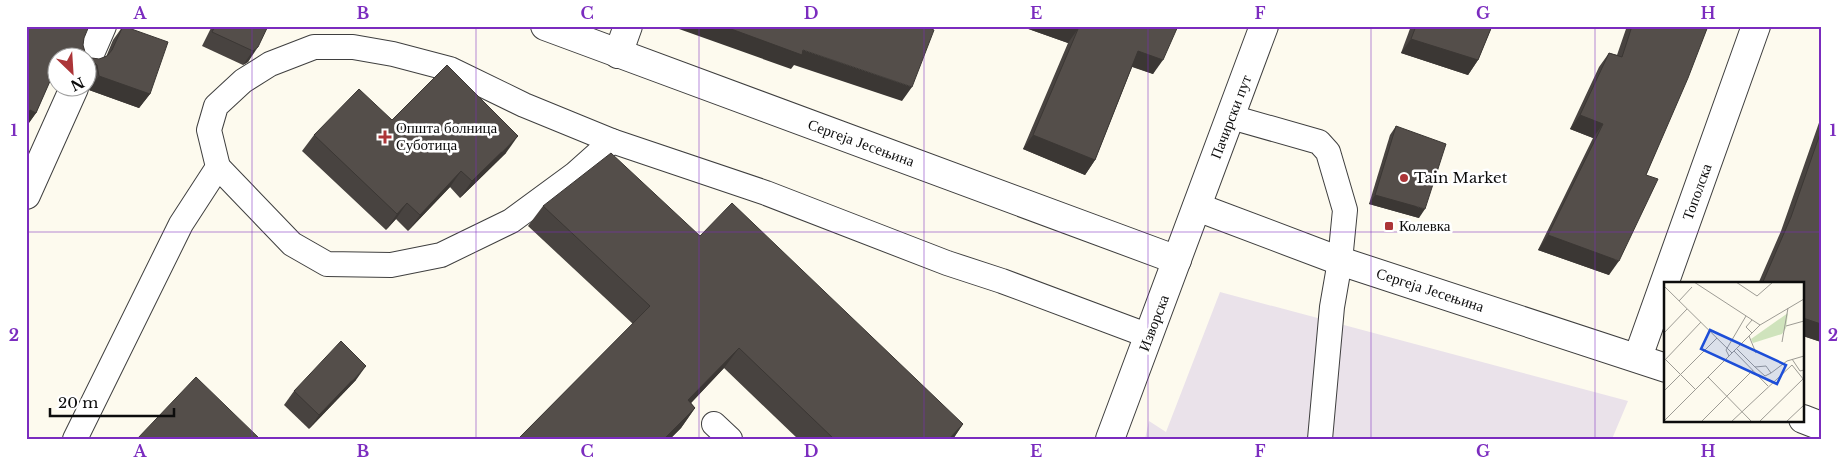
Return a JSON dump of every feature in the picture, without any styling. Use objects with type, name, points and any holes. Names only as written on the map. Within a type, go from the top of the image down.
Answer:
[{"type":"street","points":[[92,48],[102,26]]},
{"type":"street","name":"Сергеја Јесењина","points":[[545,26],[1177,260]]},
{"type":"street","points":[[618,54],[628,26]]},
{"type":"street","name":"Пачирски пут","points":[[1196,207],[1264,26]]},
{"type":"street","name":"Тополска","points":[[1665,282],[1756,26]]},
{"type":"street","points":[[26,195],[70,98]]},
{"type":"street","name":"Сергеја Јесењина","points":[[1196,207],[1340,261],[1638,357],[1664,367]]},
{"type":"street","name":"Изворска","points":[[1110,439],[1196,207]]},
{"type":"street","name":"Тополска","points":[[1638,357],[1664,284]]},
{"type":"street","points":[[1804,419],[1821,426]]},
{"type":"lane","points":[[612,141],[575,174],[511,221],[442,255],[391,266],[327,264],[292,244],[218,167],[209,130],[216,106],[243,81],[270,64],[314,47],[353,47],[393,54],[450,69],[524,105],[612,141],[766,193],[946,263],[1011,284],[1149,336]]},
{"type":"lane","points":[[1231,117],[1319,142],[1328,152],[1345,210],[1340,261],[1332,307],[1320,439]]},
{"type":"lane","points":[[75,439],[182,224],[209,178],[218,167]]},
{"type":"shaded area","points":[[1220,292],[1628,401],[1612,439],[1145,439],[1149,421],[1166,432]]},
{"type":"building","points":[[26,26],[89,26],[84,38],[84,48],[48,48],[48,86],[36,113],[30,110],[26,120]]},
{"type":"building","points":[[123,26],[168,42],[150,94],[99,76],[98,59],[107,56],[112,50]]},
{"type":"building","points":[[215,26],[268,26],[258,47],[253,51],[212,32]]},
{"type":"building","points":[[723,26],[923,26],[934,30],[912,87],[803,50],[802,55]]},
{"type":"building","points":[[1070,26],[1178,26],[1163,60],[1138,51],[1095,160],[1033,135],[1078,29]]},
{"type":"building","points":[[1416,26],[1492,26],[1478,60],[1411,39]]},
{"type":"building","points":[[1632,26],[1708,26],[1688,78],[1646,175],[1658,179],[1619,261],[1548,235],[1603,124],[1580,115],[1609,53],[1622,57]]},
{"type":"building","points":[[447,65],[518,136],[472,181],[461,171],[420,215],[407,203],[397,214],[314,135],[359,89],[392,120]]},
{"type":"building","name":"Tain Market","points":[[1396,126],[1446,144],[1425,209],[1375,195]]},
{"type":"building","points":[[1821,131],[1821,324],[1804,318],[1804,282],[1763,282],[1791,217]]},
{"type":"building","points":[[611,153],[700,236],[732,203],[963,424],[949,439],[834,439],[739,348],[688,400],[695,408],[664,439],[518,439],[650,306],[543,206]]},
{"type":"building","points":[[341,341],[366,366],[319,415],[294,391]]},
{"type":"building","points":[[196,377],[260,439],[137,439]]},
{"type":"place","name":"Општа болница Суботица","points":[[385,137]]},
{"type":"place","name":"Tain Market","points":[[1404,178]]},
{"type":"place","name":"Колевка","points":[[1389,226]]}]
